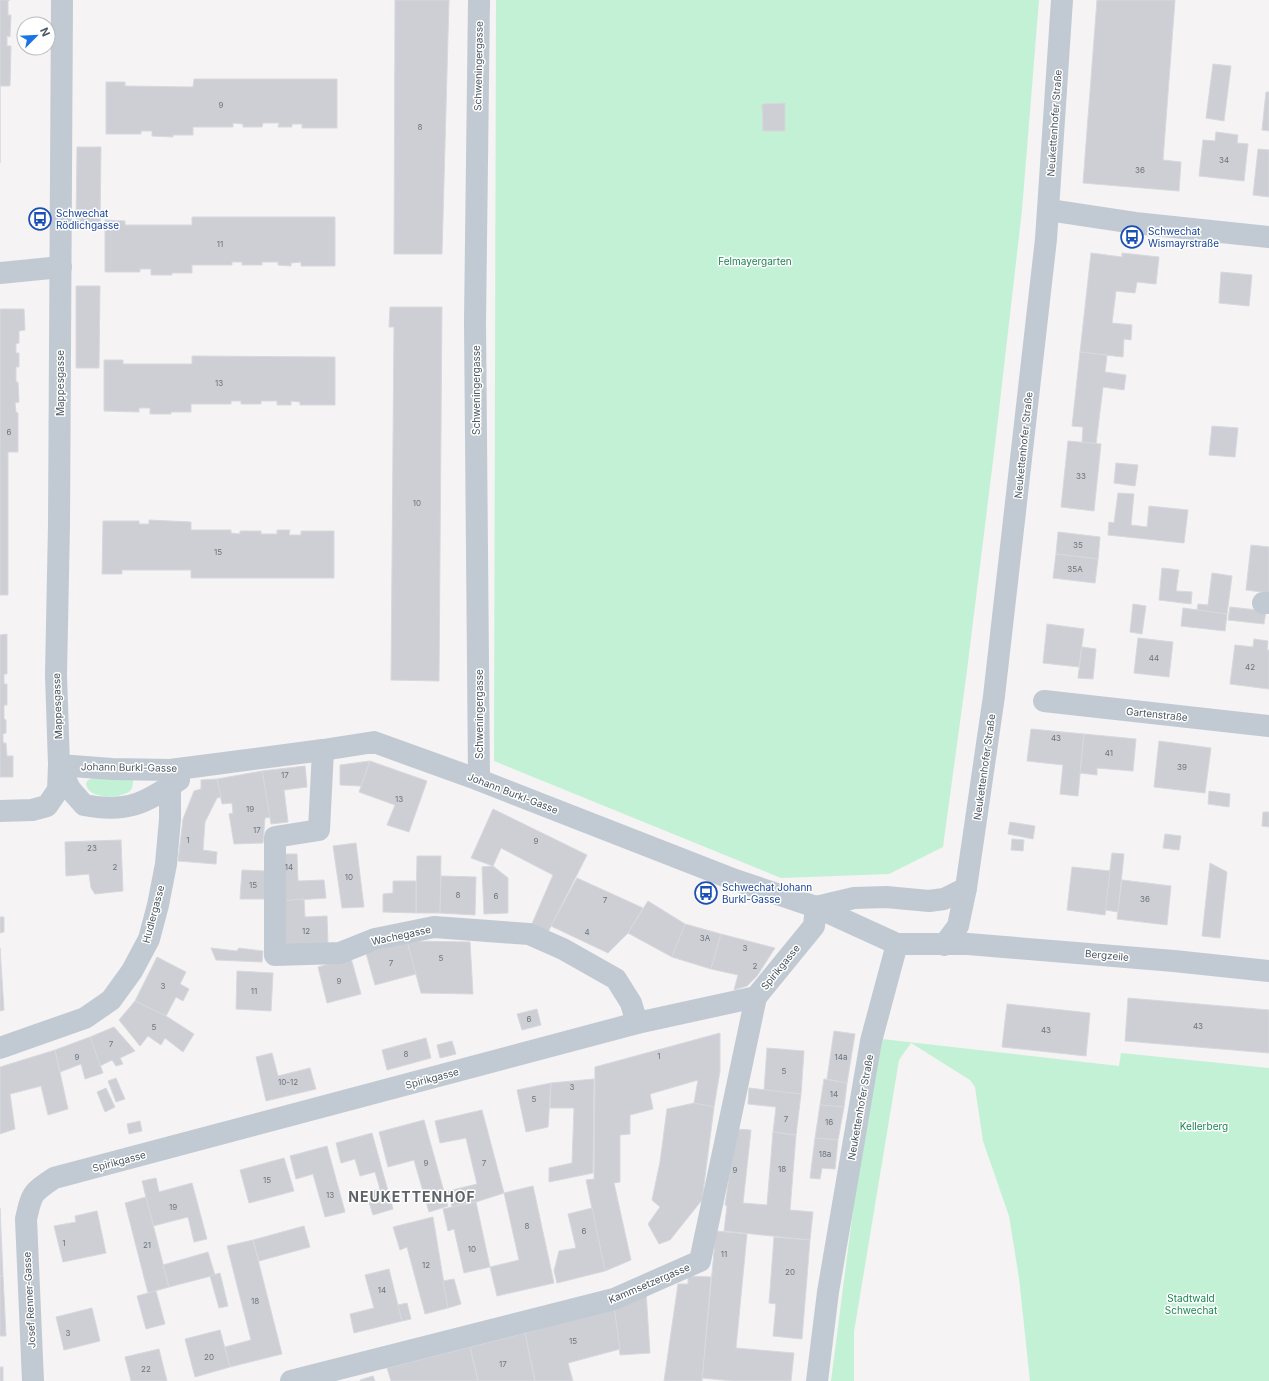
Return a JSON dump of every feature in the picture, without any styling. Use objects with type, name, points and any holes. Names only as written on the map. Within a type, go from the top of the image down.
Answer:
[{"type":"street","name":"Mappesgasse","points":[[59,765],[56,675],[59,524],[62,0]]},
{"type":"street","name":"Schweningergasse","points":[[479,0],[476,322],[479,780]]},
{"type":"street","name":"Neukettenhofer Straße","points":[[944,945],[958,926],[966,888],[994,696],[1049,210],[1062,0]]},
{"type":"street","points":[[1049,210],[1135,223],[1269,237]]},
{"type":"street","points":[[0,273],[61,267]]},
{"type":"street","name":"Gartenstraße","points":[[1044,701],[1269,726]]},
{"type":"street","name":"Johann Burkl-Gasse","points":[[170,778],[112,769],[59,765],[70,789],[84,805],[109,809],[141,804],[170,778],[199,766],[374,742],[479,780],[735,880],[816,908],[897,944]]},
{"type":"street","name":"Wachegasse","points":[[323,750],[320,830],[275,837],[275,955],[340,953],[374,939],[434,927],[528,934],[563,949],[616,979],[631,1003],[637,1024]]},
{"type":"street","points":[[0,811],[32,810],[47,806],[58,790],[59,765]]},
{"type":"street","name":"Hudlergasse","points":[[0,1048],[85,1018],[111,1000],[132,971],[149,939],[158,905],[170,819],[170,778]]},
{"type":"street","points":[[816,908],[854,898],[886,897],[929,901],[944,899],[966,888]]},
{"type":"street","name":"Spirikgasse","points":[[26,1218],[30,1197],[36,1190],[54,1178],[637,1024],[756,998],[814,926],[816,908]]},
{"type":"street","points":[[897,944],[944,945]]},
{"type":"street","name":"Neukettenhofer Straße","points":[[818,1381],[828,1292],[871,1041],[897,944]]},
{"type":"street","name":"Bergzeile","points":[[944,945],[983,945],[1166,960],[1269,971]]},
{"type":"street","name":"Kammsetzergasse","points":[[291,1381],[614,1299],[700,1261],[756,998]]},
{"type":"street","name":"Josef Renner-Gasse","points":[[26,1218],[33,1381]]},
{"type":"green space","name":"Felmayergarten","points":[[496,0],[1039,0],[1022,210],[995,445],[943,847],[889,874],[781,878],[494,761]]},
{"type":"green space","points":[[92,778],[133,780],[133,786],[128,793],[123,795],[105,796],[95,794],[89,790],[86,784],[87,781]]},
{"type":"green space","points":[[882,1039],[1119,1066],[1121,1053],[1269,1068],[1269,1381],[1030,1381],[1019,1278],[1009,1216],[983,1141],[975,1087],[970,1080],[911,1043],[899,1060],[854,1332],[854,1381],[831,1381],[856,1187]]},
{"type":"building","points":[[0,0],[10,0],[8,1],[8,15],[11,15],[10,37],[7,36],[7,46],[11,46],[10,86],[0,86]]},
{"type":"building","points":[[395,0],[449,0],[442,254],[394,254]]},
{"type":"building","points":[[1097,0],[1175,0],[1163,160],[1181,162],[1179,191],[1083,183]]},
{"type":"building","points":[[1213,64],[1231,66],[1224,121],[1206,118]]},
{"type":"building","points":[[194,79],[337,79],[337,128],[302,128],[302,124],[292,124],[292,127],[278,127],[279,123],[263,123],[262,127],[243,127],[243,124],[233,123],[233,127],[193,127],[193,135],[173,135],[173,137],[152,136],[152,131],[141,131],[141,134],[106,134],[106,82],[125,82],[125,86],[193,87]]},
{"type":"building","points":[[1266,92],[1269,92],[1269,131],[1262,130]]},
{"type":"building","points":[[785,103],[785,131],[763,131],[762,104]]},
{"type":"building","points":[[1216,132],[1238,135],[1237,143],[1248,144],[1244,181],[1199,176],[1203,140],[1215,141]]},
{"type":"building","points":[[77,147],[101,147],[100,226],[76,226]]},
{"type":"building","points":[[1258,149],[1269,150],[1269,197],[1253,195]]},
{"type":"building","points":[[192,217],[335,217],[335,266],[301,266],[301,262],[291,263],[291,266],[278,265],[278,262],[262,262],[262,265],[242,265],[242,262],[232,262],[232,265],[192,265],[192,273],[172,273],[172,275],[151,275],[151,269],[140,269],[140,272],[105,272],[105,220],[125,221],[125,225],[192,225]]},
{"type":"building","points":[[1091,253],[1122,257],[1122,253],[1159,257],[1156,284],[1137,282],[1135,293],[1116,291],[1112,323],[1132,325],[1131,340],[1124,339],[1123,357],[1080,352]]},
{"type":"building","points":[[1221,272],[1252,275],[1249,306],[1219,303]]},
{"type":"building","points":[[76,286],[100,286],[99,368],[76,368]]},
{"type":"building","points":[[390,307],[442,307],[439,681],[391,680],[394,327],[389,327]]},
{"type":"building","points":[[0,309],[24,309],[25,330],[19,331],[19,343],[16,344],[16,353],[19,353],[19,367],[16,367],[16,382],[18,382],[19,402],[15,403],[16,412],[18,413],[18,452],[8,452],[8,595],[0,595]]},
{"type":"building","points":[[1080,352],[1107,355],[1105,372],[1126,375],[1124,390],[1103,387],[1096,444],[1082,442],[1083,427],[1072,426]]},
{"type":"building","points":[[192,356],[335,357],[335,405],[300,405],[300,402],[291,401],[291,405],[277,405],[277,401],[261,401],[261,404],[241,404],[241,401],[231,401],[231,404],[191,404],[191,412],[171,412],[171,414],[150,414],[150,408],[139,408],[139,412],[104,411],[104,360],[123,360],[123,364],[192,364]]},
{"type":"building","points":[[1212,426],[1238,428],[1235,457],[1209,455]]},
{"type":"building","points":[[1068,441],[1101,444],[1094,511],[1061,507]]},
{"type":"building","points":[[1116,463],[1138,465],[1135,486],[1114,483]]},
{"type":"building","points":[[1118,493],[1134,494],[1131,525],[1147,527],[1149,506],[1188,510],[1184,543],[1108,535],[1109,522],[1114,523]]},
{"type":"building","points":[[149,520],[191,522],[191,530],[231,530],[231,533],[240,534],[240,531],[261,531],[261,534],[277,534],[277,530],[290,530],[289,535],[301,535],[301,531],[334,531],[334,578],[191,578],[191,570],[122,570],[122,574],[102,574],[103,521],[139,521],[139,524],[149,524]]},
{"type":"building","points":[[1058,532],[1100,537],[1098,559],[1056,554]]},
{"type":"building","points":[[1251,545],[1269,547],[1269,593],[1246,590]]},
{"type":"building","points":[[1056,554],[1098,559],[1095,583],[1053,578]]},
{"type":"building","points":[[1162,568],[1179,570],[1176,591],[1192,592],[1191,604],[1159,600]]},
{"type":"building","points":[[1212,573],[1232,576],[1227,614],[1197,610],[1198,604],[1208,605]]},
{"type":"building","points":[[1133,604],[1146,606],[1142,634],[1130,632]]},
{"type":"building","points":[[1230,607],[1266,611],[1264,624],[1228,620]]},
{"type":"building","points":[[1183,608],[1227,614],[1225,631],[1181,626]]},
{"type":"building","points":[[1047,624],[1084,629],[1079,667],[1043,663]]},
{"type":"building","points":[[7,634],[7,674],[4,674],[4,684],[7,684],[7,705],[4,705],[6,733],[3,734],[3,743],[6,743],[7,756],[13,756],[13,777],[0,777],[0,635]]},
{"type":"building","points":[[1138,638],[1173,642],[1169,677],[1134,673]]},
{"type":"building","points":[[1254,639],[1268,641],[1269,689],[1230,684],[1235,645],[1253,647]]},
{"type":"building","points":[[1082,647],[1096,649],[1093,679],[1078,678]]},
{"type":"building","points":[[1031,729],[1084,734],[1078,796],[1060,794],[1063,765],[1027,761]]},
{"type":"building","points":[[1084,734],[1136,739],[1133,771],[1097,768],[1097,775],[1080,773]]},
{"type":"building","points":[[1159,741],[1211,748],[1205,793],[1154,787]]},
{"type":"building","points":[[370,761],[361,786],[340,785],[340,765]]},
{"type":"building","points":[[370,761],[427,781],[409,832],[387,825],[395,805],[359,792]]},
{"type":"building","points":[[305,766],[307,787],[284,790],[288,822],[271,824],[262,771]]},
{"type":"building","points":[[262,771],[270,817],[265,818],[263,843],[234,844],[229,814],[233,813],[232,803],[222,804],[217,779]]},
{"type":"building","points":[[217,779],[221,797],[217,798],[205,822],[203,850],[217,852],[216,864],[178,861],[183,819],[194,791],[201,789],[201,780]]},
{"type":"building","points":[[1209,791],[1230,794],[1229,807],[1208,804]]},
{"type":"building","points":[[493,809],[587,855],[547,934],[531,926],[553,875],[501,848],[493,866],[471,858]]},
{"type":"building","points":[[1263,812],[1269,812],[1269,827],[1262,826]]},
{"type":"building","points":[[1010,822],[1035,826],[1033,839],[1008,834]]},
{"type":"building","points":[[1165,834],[1181,836],[1179,850],[1163,848]]},
{"type":"building","points":[[1012,839],[1024,840],[1023,851],[1011,850]]},
{"type":"building","points":[[121,840],[123,891],[95,894],[91,888],[89,874],[66,876],[65,842]]},
{"type":"building","points":[[356,843],[364,907],[342,908],[333,846]]},
{"type":"building","points":[[1112,853],[1124,854],[1118,912],[1105,910]]},
{"type":"building","points":[[280,854],[297,854],[298,881],[324,880],[326,898],[282,901]]},
{"type":"building","points":[[417,856],[441,856],[440,913],[416,913]]},
{"type":"building","points":[[1210,863],[1227,872],[1220,938],[1202,936]]},
{"type":"building","points":[[493,866],[508,878],[508,913],[484,914],[482,867]]},
{"type":"building","points":[[1072,867],[1110,871],[1105,915],[1067,910]]},
{"type":"building","points":[[242,870],[266,871],[264,899],[240,899]]},
{"type":"building","points":[[441,876],[476,877],[475,915],[440,913]]},
{"type":"building","points":[[577,878],[643,908],[628,933],[608,953],[551,926]]},
{"type":"building","points":[[1122,880],[1171,886],[1167,925],[1117,919]]},
{"type":"building","points":[[393,881],[416,881],[416,913],[383,912],[383,894],[393,893]]},
{"type":"building","points":[[304,899],[305,917],[327,916],[328,945],[284,947],[282,901]]},
{"type":"building","points":[[648,901],[685,924],[672,957],[628,933]]},
{"type":"building","points":[[0,917],[4,917],[4,932],[0,933]]},
{"type":"building","points":[[685,924],[721,934],[711,969],[672,957]]},
{"type":"building","points":[[721,934],[775,948],[757,976],[747,986],[734,990],[738,975],[711,969]]},
{"type":"building","points":[[407,941],[416,974],[375,985],[366,953]]},
{"type":"building","points":[[407,941],[470,942],[473,994],[421,993]]},
{"type":"building","points":[[0,948],[4,1010],[0,1011]]},
{"type":"building","points":[[211,948],[237,951],[239,948],[263,951],[262,962],[216,960]]},
{"type":"building","points":[[157,957],[186,972],[180,984],[189,989],[183,1001],[176,997],[166,1016],[135,1001]]},
{"type":"building","points":[[351,958],[361,994],[327,1003],[318,967]]},
{"type":"building","points":[[237,971],[273,973],[271,1011],[236,1009]]},
{"type":"building","points":[[1128,998],[1269,1010],[1269,1053],[1125,1041]]},
{"type":"building","points":[[135,1001],[166,1016],[194,1034],[183,1052],[165,1038],[161,1045],[148,1036],[140,1046],[119,1020]]},
{"type":"building","points":[[1007,1004],[1090,1013],[1086,1056],[1002,1047]]},
{"type":"building","points":[[537,1009],[541,1025],[522,1030],[517,1014]]},
{"type":"building","points":[[114,1027],[135,1051],[120,1058],[123,1064],[116,1066],[112,1060],[100,1066],[90,1037]]},
{"type":"building","points":[[834,1031],[855,1034],[847,1083],[827,1079]]},
{"type":"building","points":[[720,1033],[720,1071],[714,1107],[694,1103],[698,1080],[650,1094],[653,1109],[630,1115],[630,1134],[620,1135],[620,1182],[614,1183],[631,1260],[605,1271],[586,1180],[594,1179],[595,1067]]},
{"type":"building","points":[[90,1037],[103,1073],[85,1079],[81,1064],[60,1072],[55,1050]]},
{"type":"building","points":[[426,1038],[431,1058],[387,1070],[382,1050]]},
{"type":"building","points":[[452,1041],[456,1054],[440,1058],[437,1045]]},
{"type":"building","points":[[767,1048],[804,1051],[801,1094],[764,1091]]},
{"type":"building","points":[[55,1050],[68,1109],[48,1115],[41,1086],[10,1094],[15,1129],[0,1134],[0,1067]]},
{"type":"building","points":[[272,1053],[278,1076],[310,1068],[316,1089],[266,1101],[256,1057]]},
{"type":"building","points":[[116,1078],[125,1099],[116,1102],[108,1081]]},
{"type":"building","points":[[594,1079],[593,1173],[549,1182],[549,1168],[572,1163],[574,1108],[550,1108],[551,1083]]},
{"type":"building","points":[[824,1079],[847,1083],[844,1107],[820,1105]]},
{"type":"building","points":[[551,1083],[548,1127],[526,1132],[517,1090]]},
{"type":"building","points":[[106,1088],[115,1107],[105,1112],[97,1092]]},
{"type":"building","points":[[749,1088],[801,1094],[796,1135],[773,1132],[776,1107],[748,1104]]},
{"type":"building","points":[[694,1103],[714,1107],[702,1200],[670,1240],[659,1244],[648,1224],[660,1207],[652,1200],[660,1162],[667,1109]]},
{"type":"building","points":[[820,1105],[844,1107],[838,1140],[815,1138]]},
{"type":"building","points":[[482,1110],[504,1193],[476,1202],[452,1207],[448,1191],[477,1184],[466,1138],[440,1143],[435,1121]]},
{"type":"building","points":[[424,1120],[448,1206],[429,1212],[414,1160],[388,1167],[379,1132]]},
{"type":"building","points":[[140,1121],[142,1131],[129,1134],[127,1124]]},
{"type":"building","points":[[736,1129],[751,1130],[743,1203],[767,1205],[773,1132],[796,1135],[790,1210],[813,1212],[810,1240],[724,1231],[727,1206],[725,1205]]},
{"type":"building","points":[[372,1133],[393,1209],[373,1215],[366,1193],[380,1189],[375,1172],[360,1176],[355,1159],[341,1163],[336,1143]]},
{"type":"building","points":[[815,1138],[838,1140],[835,1169],[822,1168],[820,1179],[810,1178]]},
{"type":"building","points":[[327,1146],[345,1212],[325,1217],[313,1174],[296,1179],[290,1156]]},
{"type":"building","points":[[284,1158],[294,1191],[249,1203],[240,1170]]},
{"type":"building","points":[[156,1178],[159,1192],[192,1183],[207,1239],[194,1242],[188,1217],[153,1226],[142,1181]]},
{"type":"building","points":[[533,1186],[554,1283],[497,1296],[490,1267],[519,1260],[504,1193]]},
{"type":"building","points":[[146,1197],[169,1287],[148,1293],[125,1203]]},
{"type":"building","points":[[476,1202],[490,1267],[464,1273],[454,1229],[448,1231],[443,1209]]},
{"type":"building","points":[[0,1208],[3,1276],[0,1276]]},
{"type":"building","points":[[592,1208],[605,1271],[557,1283],[554,1271],[559,1251],[576,1248],[568,1214]]},
{"type":"building","points":[[97,1211],[106,1253],[63,1262],[54,1226],[76,1222],[75,1216]]},
{"type":"building","points":[[433,1217],[448,1308],[425,1314],[407,1247],[400,1250],[393,1227]]},
{"type":"building","points":[[304,1226],[310,1247],[259,1261],[253,1240]]},
{"type":"building","points":[[716,1231],[747,1234],[736,1348],[794,1353],[791,1381],[733,1381],[702,1378]]},
{"type":"building","points":[[774,1237],[810,1240],[802,1339],[773,1336],[776,1304],[769,1303]]},
{"type":"building","points":[[253,1240],[282,1354],[230,1367],[225,1347],[251,1340],[227,1246]]},
{"type":"building","points":[[208,1252],[215,1275],[169,1287],[163,1265]]},
{"type":"building","points":[[389,1269],[402,1321],[354,1333],[350,1314],[374,1308],[365,1275]]},
{"type":"building","points":[[220,1273],[228,1306],[219,1308],[210,1276]]},
{"type":"building","points":[[0,1276],[3,1276],[6,1336],[0,1336]]},
{"type":"building","points":[[688,1276],[711,1277],[702,1381],[664,1381],[678,1284],[688,1284]]},
{"type":"building","points":[[454,1279],[461,1304],[448,1308],[443,1281]]},
{"type":"building","points":[[156,1291],[165,1324],[146,1329],[137,1296]]},
{"type":"building","points":[[646,1291],[650,1353],[620,1355],[614,1307]]},
{"type":"building","points":[[407,1303],[411,1319],[402,1321],[398,1305]]},
{"type":"building","points":[[614,1307],[620,1349],[568,1363],[573,1381],[535,1381],[525,1333]]},
{"type":"building","points":[[92,1308],[100,1341],[64,1350],[56,1317]]},
{"type":"building","points":[[220,1330],[230,1367],[195,1377],[185,1339]]},
{"type":"building","points":[[525,1333],[535,1381],[478,1381],[470,1347]]},
{"type":"building","points":[[470,1347],[478,1381],[391,1381],[387,1368]]},
{"type":"building","points":[[159,1349],[167,1381],[131,1381],[125,1357]]},
{"type":"building","points":[[0,1367],[3,1367],[3,1381],[0,1381]]},
{"type":"building","points":[[373,1376],[375,1381],[360,1381],[360,1380]]},
{"type":"place","name":"Schwechat Rödlichgasse","points":[[40,219]]},
{"type":"place","name":"Schwechat Wismayrstraße","points":[[1132,237]]},
{"type":"place","name":"Schwechat Johann Burkl-Gasse","points":[[706,893]]},
{"type":"district","name":"NEUKETTENHOF","points":[[412,1197]]},
{"type":"park label","name":"Kellerberg","points":[[1204,1126]]},
{"type":"park label","name":"Stadtwald Schwechat","points":[[1191,1304]]}]
